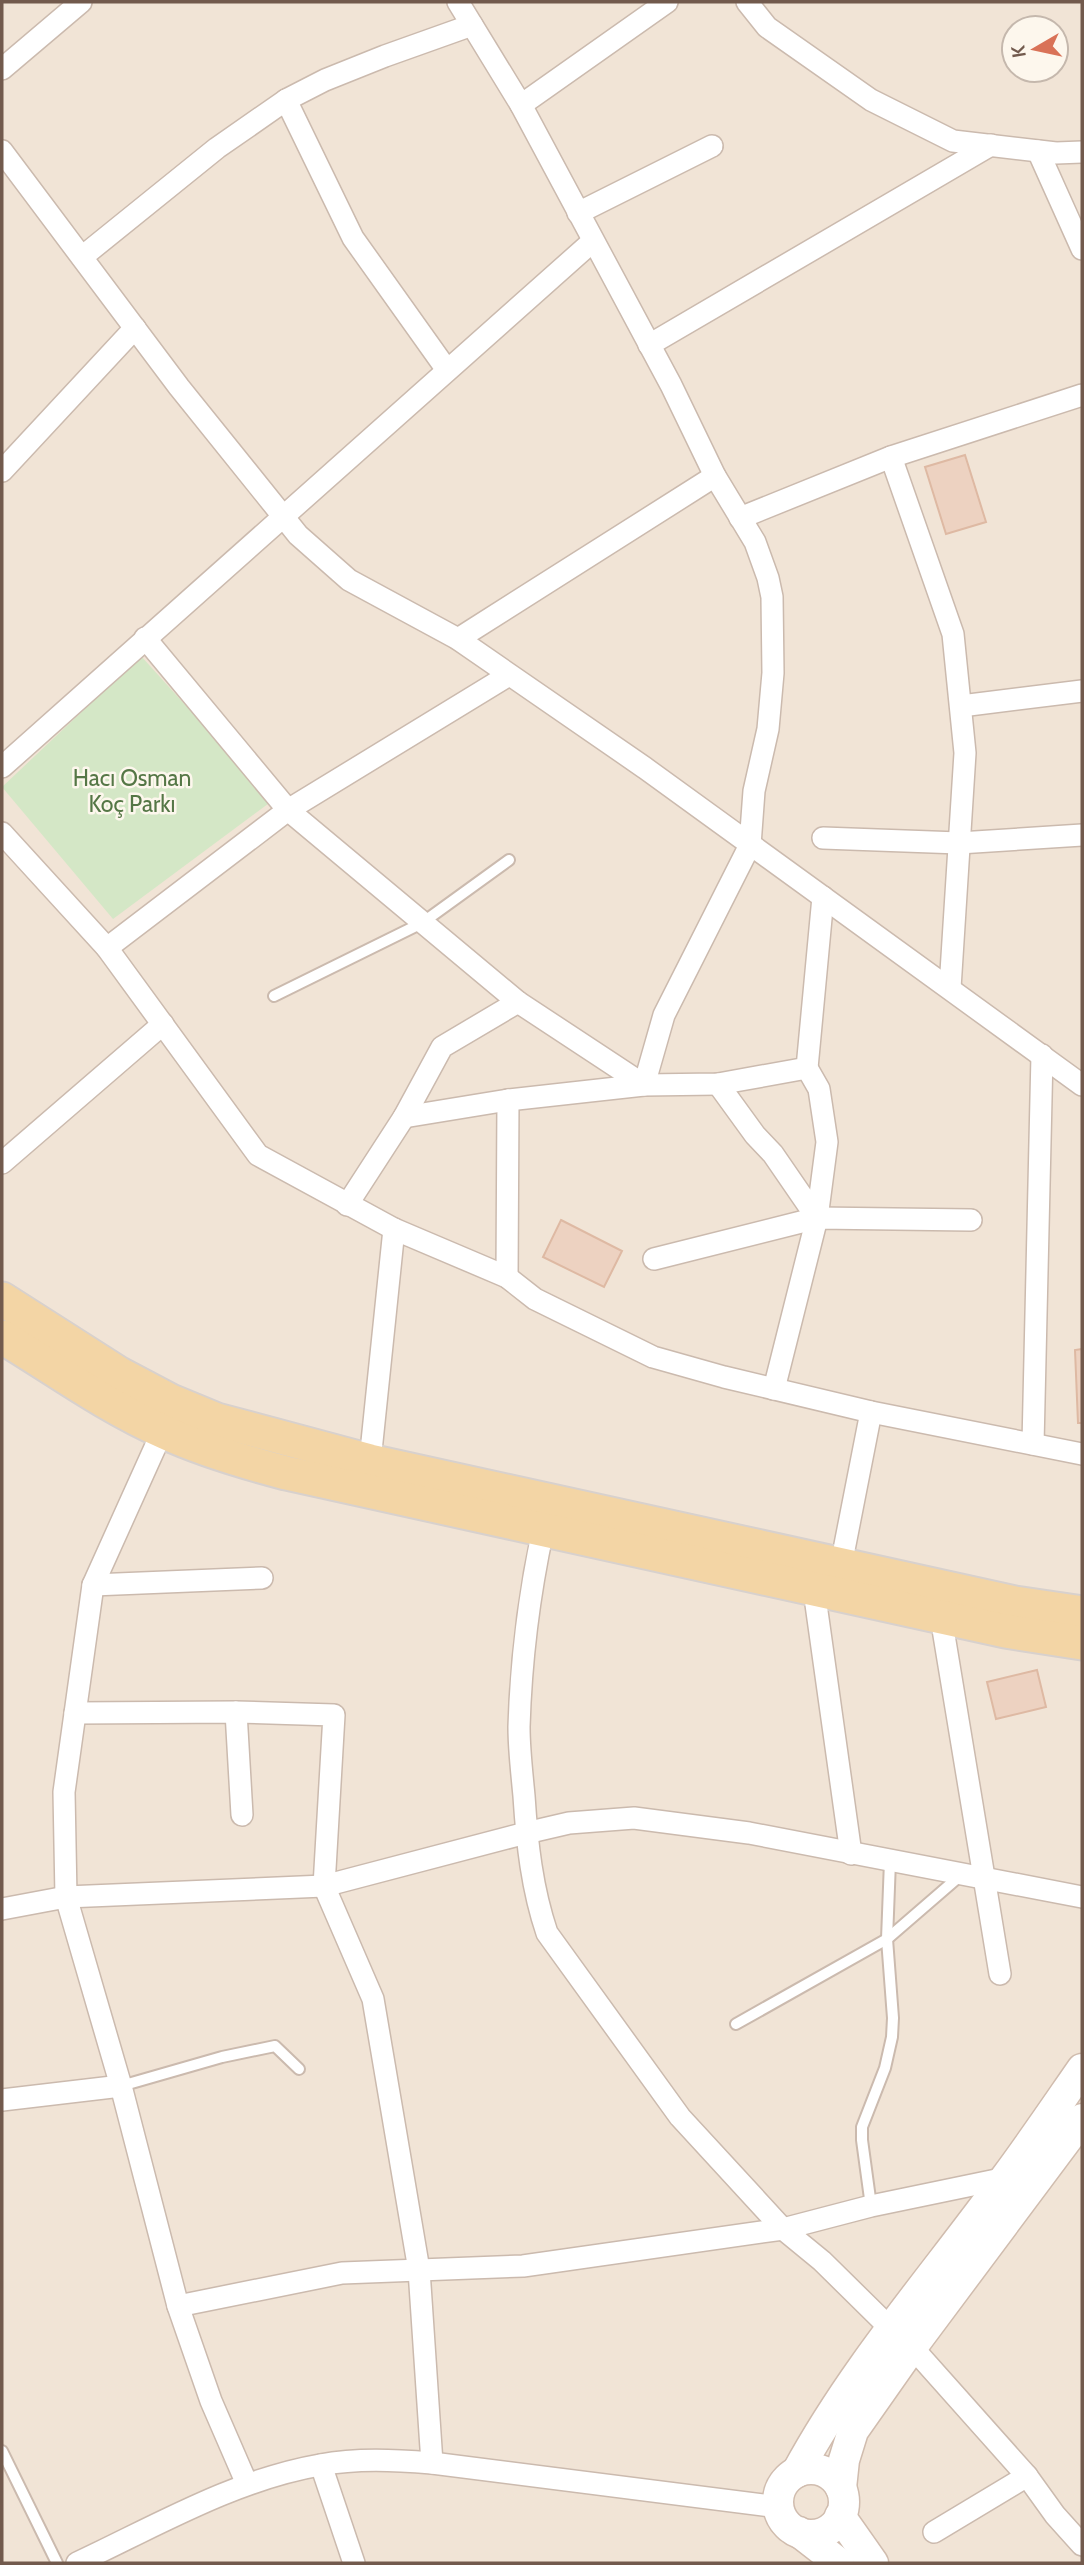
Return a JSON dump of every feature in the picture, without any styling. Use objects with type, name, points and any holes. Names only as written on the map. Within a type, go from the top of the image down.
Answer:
[{"type":"main road","points":[[2,1299],[118,1373],[171,1401],[217,1420],[370,1461],[1015,1603],[1082,1613]]},
{"type":"main road","points":[[2,1337],[107,1402],[162,1432],[220,1455],[286,1473],[814,1590],[1005,1631],[1082,1643]]},
{"type":"main road","points":[[799,2532],[816,2534],[832,2527],[840,2502],[844,2460],[853,2431],[901,2337],[1082,2069]]},
{"type":"main road","points":[[839,2563],[785,2522],[778,2498],[784,2483],[797,2472],[821,2428],[901,2337],[1082,2119]]},
{"type":"main road","points":[[797,2472],[806,2469],[830,2475],[840,2502],[873,2563]]},
{"type":"street","points":[[2,69],[81,2]]},
{"type":"street","points":[[458,2],[521,105],[649,345],[715,476],[755,542],[768,578],[772,606],[773,673],[768,729],[754,792],[750,845],[664,1015],[644,1085]]},
{"type":"street","points":[[521,105],[667,2]]},
{"type":"street","points":[[747,2],[768,27],[871,100],[953,141],[1038,151],[1082,152]]},
{"type":"street","points":[[82,257],[217,148],[286,100],[325,80],[472,25]]},
{"type":"street","points":[[286,100],[353,238],[447,370]]},
{"type":"street","points":[[649,345],[991,145]]},
{"type":"street","points":[[578,213],[712,146]]},
{"type":"street","points":[[2,151],[135,328],[298,535],[349,580],[458,639],[645,768],[1082,1085]]},
{"type":"street","points":[[1038,151],[1082,249]]},
{"type":"street","points":[[2,767],[593,241]]},
{"type":"street","points":[[2,471],[135,328]]},
{"type":"street","points":[[740,518],[891,457],[1082,395]]},
{"type":"street","points":[[891,457],[953,634],[965,753],[950,988]]},
{"type":"street","points":[[458,639],[715,476]]},
{"type":"street","points":[[145,638],[288,810],[518,1002],[644,1085]]},
{"type":"street","points":[[107,948],[288,810],[509,675]]},
{"type":"street","points":[[961,706],[1082,691]]},
{"type":"street","points":[[2,833],[107,948],[258,1155],[394,1229],[507,1277],[535,1299],[653,1357],[871,1412],[1082,1454]]},
{"type":"street","points":[[823,838],[959,844],[1082,835]]},
{"type":"street","points":[[774,1389],[817,1217],[827,1142],[819,1089],[807,1068],[823,897]]},
{"type":"street","points":[[347,1205],[404,1117],[442,1047],[518,1002]]},
{"type":"street","points":[[2,1163],[163,1024]]},
{"type":"street","points":[[1033,1444],[1042,1055]]},
{"type":"street","points":[[404,1117],[508,1100],[644,1085],[718,1084],[807,1068]]},
{"type":"street","points":[[718,1084],[755,1135],[773,1154],[817,1217]]},
{"type":"street","points":[[507,1277],[508,1100]]},
{"type":"street","points":[[654,1259],[817,1217],[971,1220]]},
{"type":"street","points":[[370,1461],[394,1229]]},
{"type":"street","points":[[841,1565],[871,1412]]},
{"type":"street","points":[[162,1432],[93,1585],[64,1792],[66,1898],[121,2086],[178,2306],[211,2401],[247,2484]]},
{"type":"street","points":[[543,1530],[531,1582],[525,1629],[519,1729],[526,1833],[536,1902],[547,1933],[680,2117],[783,2229],[822,2261],[901,2337],[1027,2476],[1055,2515],[1082,2545]]},
{"type":"street","points":[[93,1585],[262,1578]]},
{"type":"street","points":[[814,1590],[851,1854]]},
{"type":"street","points":[[941,1617],[972,1877],[1000,1974]]},
{"type":"street","points":[[75,1713],[236,1712],[334,1715],[324,1886],[373,1999],[419,2270],[432,2463]]},
{"type":"street","points":[[236,1712],[242,1815]]},
{"type":"street","points":[[2,1909],[66,1898],[324,1886],[569,1823],[634,1818],[749,1833],[1082,1898]]},
{"type":"street","points":[[2,2100],[121,2086]]},
{"type":"street","points":[[178,2306],[342,2273],[523,2266],[783,2229],[871,2206],[1006,2178]]},
{"type":"street","points":[[78,2563],[116,2555],[247,2484],[321,2465],[386,2460],[432,2463],[779,2507]]},
{"type":"street","points":[[321,2465],[354,2563]]},
{"type":"street","points":[[934,2532],[1027,2476]]},
{"type":"lane","points":[[274,996],[422,923],[509,860]]},
{"type":"lane","points":[[871,2206],[862,2127],[885,2068],[892,2037],[887,1939],[890,1861]]},
{"type":"lane","points":[[736,2024],[887,1939],[972,1877]]},
{"type":"lane","points":[[121,2086],[222,2057],[275,2046],[299,2069]]},
{"type":"lane","points":[[2,2451],[57,2563]]},
{"type":"shaded area","points":[[2,2],[1082,2],[1082,2563],[2,2563]]},
{"type":"green space","name":"Hacı Osman Koç Parkı","points":[[141,656],[272,801],[113,919],[2,787]]},
{"type":"building","points":[[965,455],[986,522],[946,534],[925,467]]},
{"type":"building","points":[[561,1220],[622,1251],[604,1287],[543,1257]]},
{"type":"building","points":[[1082,1349],[1082,1423],[1078,1423],[1075,1350]]},
{"type":"building","points":[[1037,1670],[1046,1707],[996,1719],[987,1682]]}]
